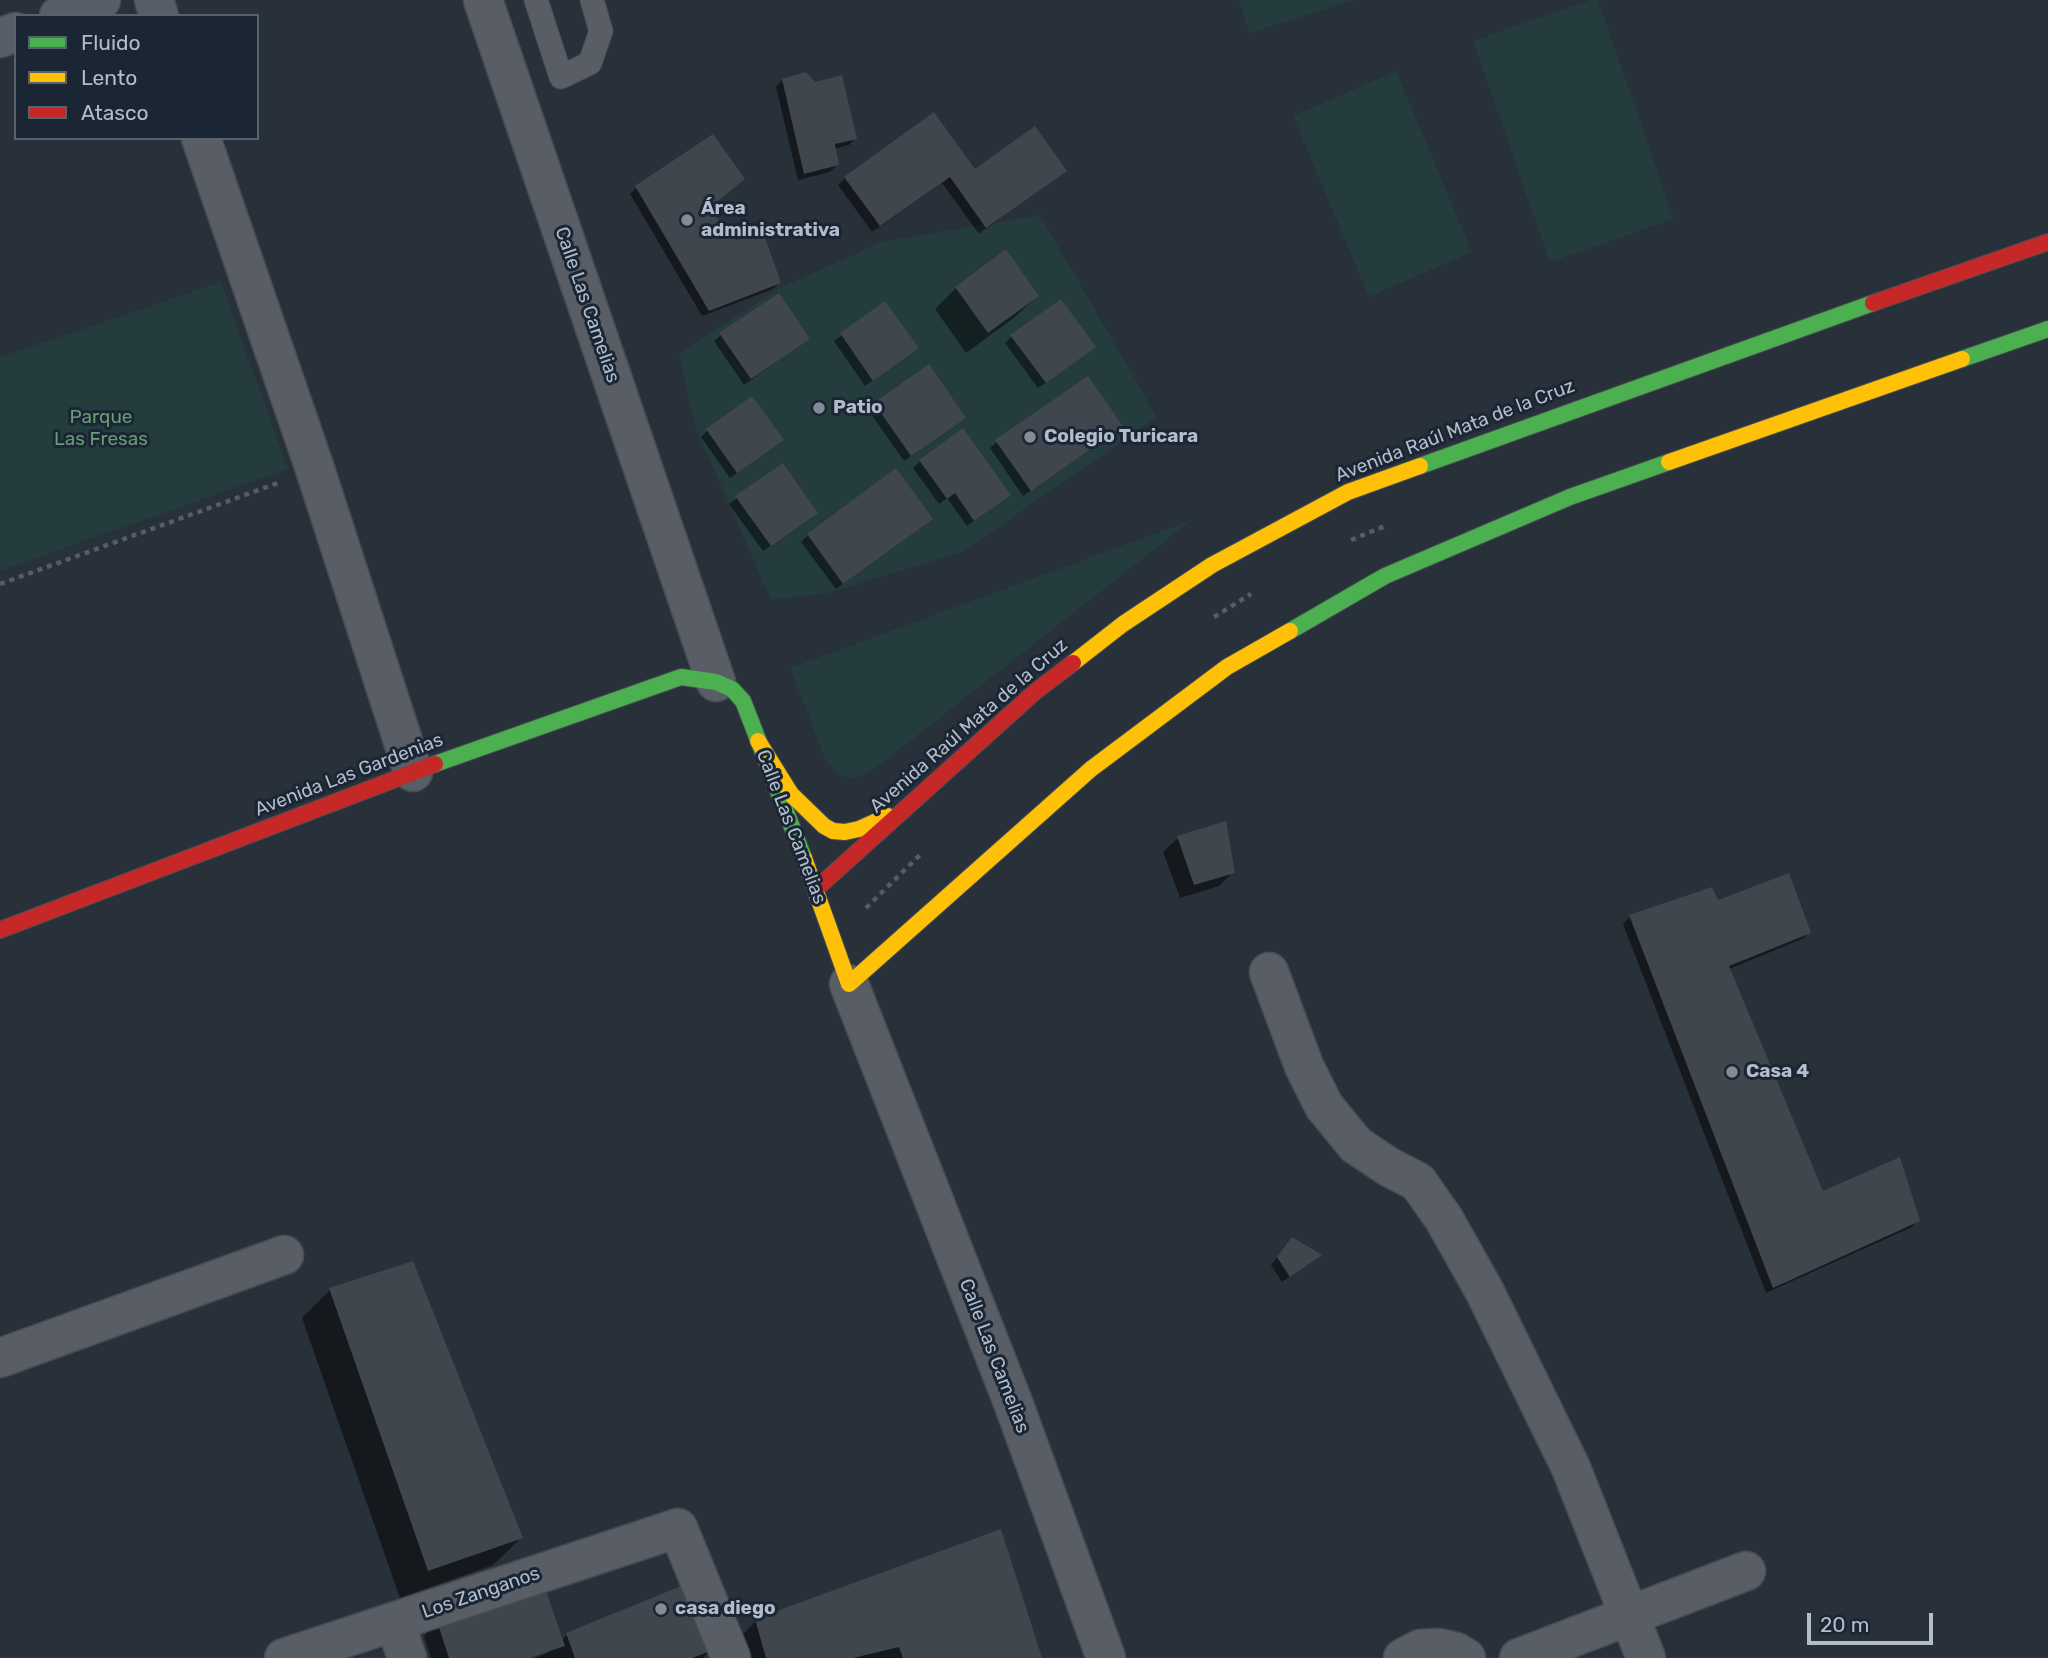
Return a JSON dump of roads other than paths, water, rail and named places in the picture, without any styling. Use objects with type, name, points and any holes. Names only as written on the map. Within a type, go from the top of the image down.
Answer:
[{"type":"main road","name":"Avenida Raúl Mata de la Cruz","points":[[816,889],[1036,691],[1123,624],[1212,565],[1348,492],[1663,377],[2048,242]]},
{"type":"main road","points":[[849,984],[1101,761],[1227,667],[1385,576],[1570,497],[2048,329]]},
{"type":"main road","name":"Avenida Las Gardenias","points":[[0,930],[414,772],[681,677],[716,682]]},
{"type":"main road","name":"Calle Las Camelias","points":[[716,682],[732,689],[743,701],[816,889],[849,984]]},
{"type":"main road","points":[[758,741],[791,794],[816,820],[833,831],[845,832],[872,824],[917,798]]},
{"type":"street","points":[[64,14],[101,0]]},
{"type":"street","name":"Calle Las Camelias","points":[[483,0],[716,682]]},
{"type":"street","points":[[202,140],[315,469],[414,772]]},
{"type":"street","points":[[1269,972],[1304,1066],[1324,1106],[1356,1145],[1418,1182],[1444,1219],[1485,1292],[1571,1468],[1646,1658]]},
{"type":"street","name":"Calle Las Camelias","points":[[849,984],[1014,1405],[1106,1658]]},
{"type":"street","points":[[0,1358],[284,1255]]},
{"type":"street","name":"Los Zanganos","points":[[284,1658],[678,1528],[731,1658]]},
{"type":"street","points":[[1520,1658],[1746,1571]]},
{"type":"street","points":[[394,1622],[407,1658]]},
{"type":"street","points":[[1403,1658],[1420,1649],[1438,1647],[1456,1651],[1466,1658]]},
{"type":"lane","points":[[536,0],[561,77],[590,63],[601,31],[592,0]]},
{"type":"place","name":"Área administrativa","points":[[687,220]]},
{"type":"place","name":"Patio","points":[[819,408]]},
{"type":"place","name":"Colegio Turicara","points":[[1030,437]]},
{"type":"place","name":"Casa 4","points":[[1732,1072]]},
{"type":"place","name":"casa diego","points":[[661,1609]]},
{"type":"park label","name":"Parque Las Fresas","points":[[101,429]]}]
